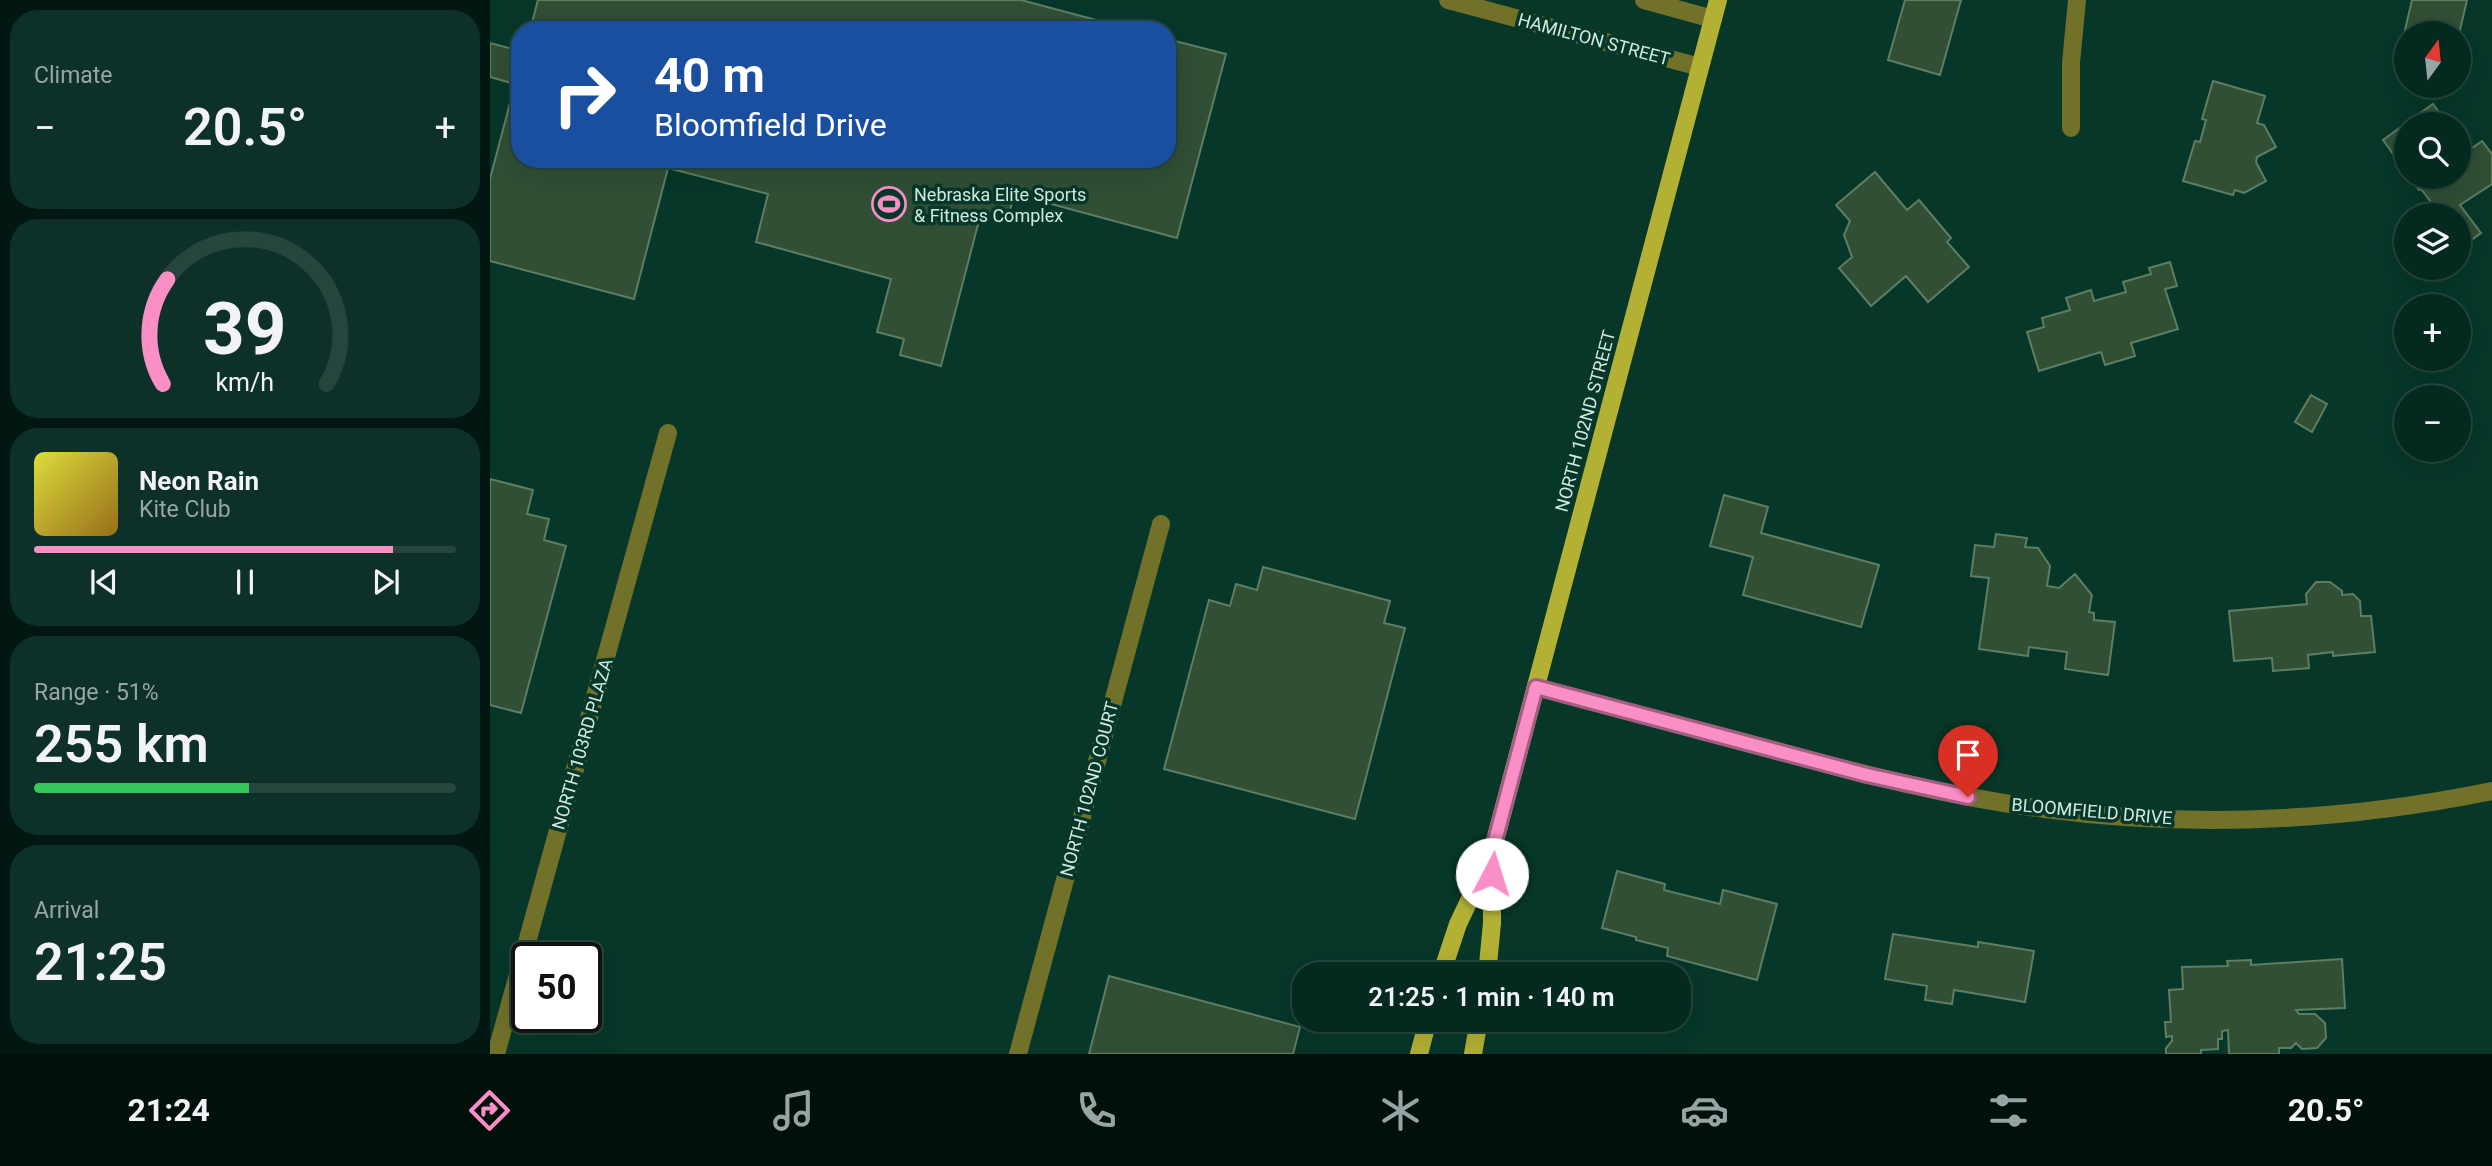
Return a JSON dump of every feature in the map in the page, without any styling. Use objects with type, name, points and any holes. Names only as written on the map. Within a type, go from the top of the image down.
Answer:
[{"type":"main road","name":"NORTH 102ND STREET","points":[[1445,962],[1458,924],[1492,852],[1718,0]]},
{"type":"main road","name":"NORTH 102ND STREET","points":[[1488,962],[1492,923],[1492,852]]},
{"type":"main road","points":[[1419,1054],[1425,1032]]},
{"type":"main road","points":[[1473,1054],[1477,1032]]},
{"type":"street","name":"HAMILTON STREET","points":[[1448,0],[1700,67]]},
{"type":"street","points":[[1644,0],[1713,19]]},
{"type":"street","points":[[2071,128],[2071,63],[2077,0]]},
{"type":"street","name":"NORTH 103RD PLAZA","points":[[496,1054],[668,433]]},
{"type":"street","name":"NORTH 102ND COURT","points":[[1018,1054],[1161,523]]},
{"type":"street","name":"BLOOMFIELD DRIVE","points":[[1536,687],[1867,775],[1930,790],[2046,809],[2172,819],[2287,819],[2434,803],[2492,791]]},
{"type":"building","points":[[538,0],[1021,0],[1100,21],[532,21]]},
{"type":"building","points":[[1905,0],[1961,0],[1940,75],[1888,60]]},
{"type":"building","points":[[2412,0],[2467,0],[2462,21],[2407,21]]},
{"type":"building","name":"Nebraska Elite Sports & Fitness Complex","points":[[1176,41],[1226,54],[1177,238],[1014,194],[1008,219],[981,213],[941,366],[900,355],[904,339],[877,332],[891,279],[756,242],[768,194],[668,168],[1176,168]]},
{"type":"building","name":"Nebraska Elite Sports & Fitness Complex","points":[[490,43],[511,49],[511,83],[490,77]]},
{"type":"building","points":[[2213,81],[2265,96],[2257,123],[2264,125],[2276,147],[2257,157],[2256,162],[2266,181],[2244,193],[2235,190],[2233,195],[2183,181],[2195,141],[2200,142],[2206,120],[2202,119]]},
{"type":"building","name":"Nebraska Elite Sports & Fitness Complex","points":[[511,99],[511,168],[668,168],[634,299],[490,261],[490,179]]},
{"type":"building","points":[[2433,104],[2439,112],[2422,112]]},
{"type":"building","points":[[2394,132],[2394,155],[2383,140]]},
{"type":"building","points":[[2482,141],[2492,154],[2492,184],[2463,203],[2432,203],[2421,189],[2471,189],[2471,147]]},
{"type":"building","points":[[1875,172],[1907,210],[1919,200],[1951,238],[1947,242],[1969,267],[1928,302],[1906,276],[1871,306],[1839,268],[1852,257],[1844,235],[1850,221],[1836,205]]},
{"type":"building","points":[[2471,220],[2481,233],[2471,240]]},
{"type":"building","points":[[2170,262],[2177,286],[2165,289],[2178,329],[2131,343],[2135,356],[2105,365],[2101,352],[2039,371],[2027,332],[2044,327],[2042,318],[2070,310],[2066,298],[2091,290],[2094,301],[2126,292],[2123,282],[2151,274],[2149,268]]},
{"type":"building","points":[[2311,395],[2327,404],[2312,432],[2295,422]]},
{"type":"building","points":[[490,479],[533,490],[527,514],[549,519],[544,540],[566,546],[521,713],[490,705]]},
{"type":"building","points":[[1724,495],[1768,507],[1761,533],[1879,565],[1861,627],[1743,595],[1753,557],[1710,546]]},
{"type":"building","points":[[1996,534],[2027,538],[2025,547],[2038,548],[2050,566],[2047,586],[2059,588],[2075,574],[2092,595],[2089,612],[2094,613],[2094,620],[2115,622],[2108,675],[2065,669],[2067,652],[2029,647],[2028,656],[1979,649],[1989,578],[1971,576],[1975,545],[1994,547]]},
{"type":"building","points":[[1263,567],[1390,601],[1384,623],[1405,628],[1355,819],[1164,769],[1209,600],[1230,606],[1236,584],[1257,590]]},
{"type":"building","points":[[2316,582],[2330,582],[2342,591],[2342,595],[2353,594],[2360,601],[2361,616],[2371,616],[2375,652],[2333,656],[2333,652],[2308,655],[2309,668],[2273,671],[2272,658],[2234,661],[2229,611],[2307,604],[2306,594]]},
{"type":"building","points":[[1617,871],[1665,884],[1664,890],[1720,904],[1723,890],[1777,904],[1757,980],[1667,956],[1668,948],[1602,928]]},
{"type":"building","points":[[1893,934],[1978,947],[1978,942],[2034,951],[2025,1002],[1954,990],[1952,1004],[1925,1000],[1927,986],[1885,979]]},
{"type":"building","points":[[2342,959],[2345,1008],[2296,1010],[2299,1014],[2315,1014],[2325,1023],[2326,1038],[2317,1048],[2302,1049],[2296,1043],[2291,1048],[2279,1048],[2279,1054],[2229,1054],[2228,1030],[2222,1031],[2222,1039],[2218,1039],[2218,1049],[2201,1050],[2201,1054],[2166,1054],[2166,1048],[2172,1041],[2172,1036],[2166,1037],[2165,1022],[2171,1022],[2169,990],[2183,989],[2182,967],[2228,966],[2227,961],[2251,960],[2251,965]]},
{"type":"building","points":[[1109,976],[1292,1025],[1292,1032],[1299,1032],[1293,1054],[1089,1054]]},
{"type":"place","name":"Nebraska Elite Sports & Fitness Complex","points":[[889,204]]},
{"type":"route","points":[[1492,874],[1492,852],[1536,687],[1867,775],[1968,797]]}]
